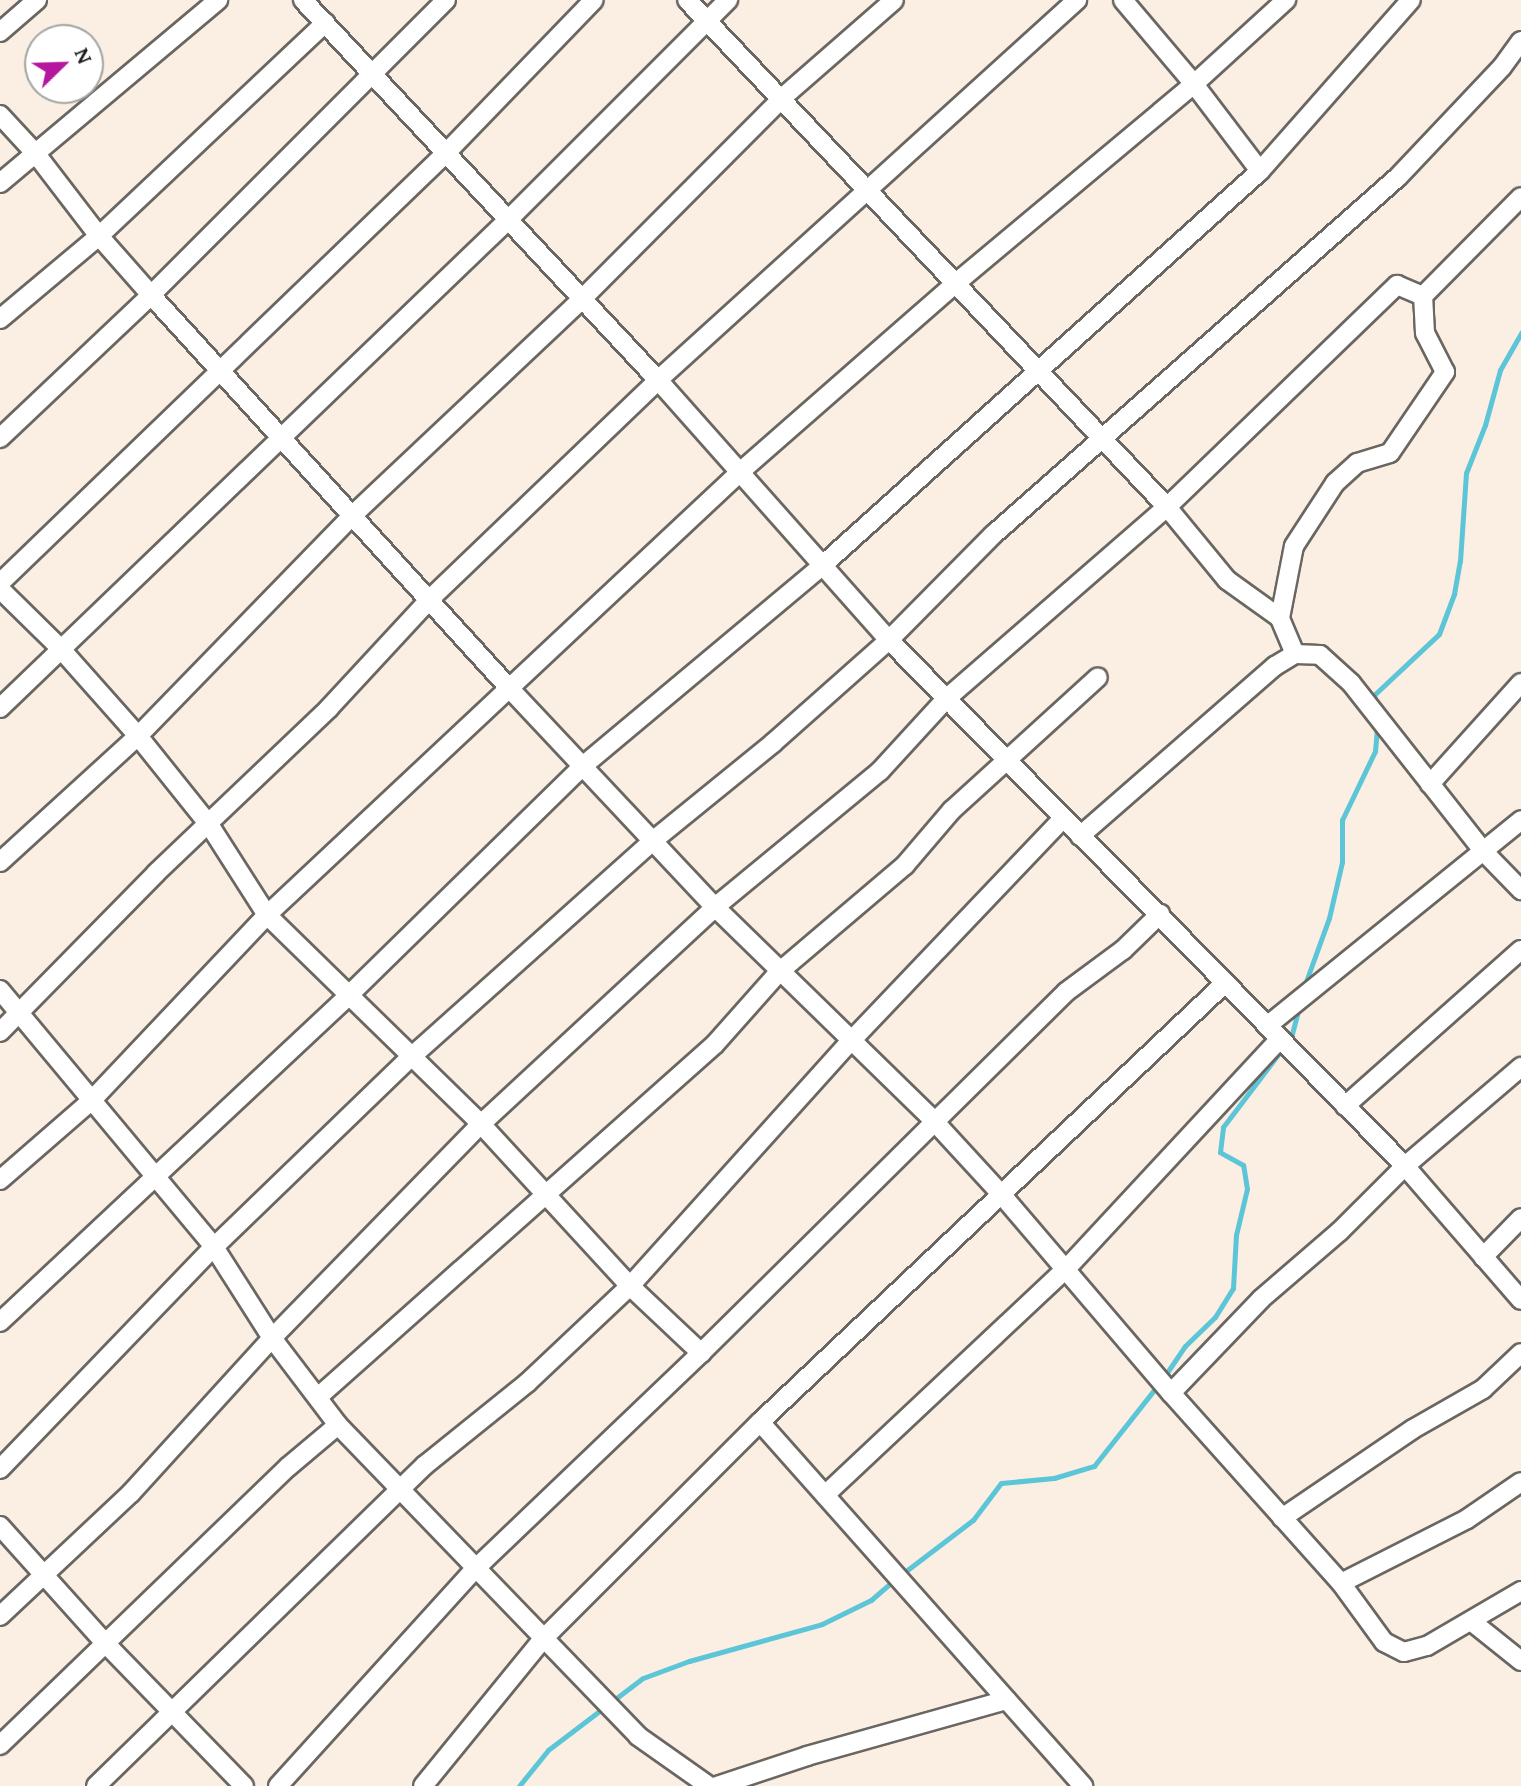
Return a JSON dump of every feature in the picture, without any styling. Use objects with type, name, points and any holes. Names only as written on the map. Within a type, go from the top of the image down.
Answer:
[{"type":"street","points":[[0,32],[37,0]]},
{"type":"street","points":[[0,183],[218,0]]},
{"type":"street","points":[[303,0],[374,72],[658,380],[889,640],[1405,1166],[1521,1300]]},
{"type":"street","points":[[0,438],[151,295],[446,0]]},
{"type":"street","points":[[594,0],[447,152],[0,586],[138,736],[210,826],[267,915],[347,997],[481,1124],[630,1286],[701,1353]]},
{"type":"street","points":[[687,0],[705,23],[783,97],[865,192],[956,283],[1167,507],[1227,580],[1280,618],[1295,654]]},
{"type":"street","points":[[0,708],[509,219],[728,0]]},
{"type":"street","points":[[0,862],[138,736],[354,514],[582,299],[783,97],[894,0]]},
{"type":"street","points":[[0,1032],[156,873],[210,826],[329,708],[431,598],[658,380],[1077,0]]},
{"type":"street","points":[[1123,0],[1194,84],[1260,171]]},
{"type":"street","points":[[0,1180],[92,1100],[267,915],[740,472],[956,283],[1194,84],[1286,0]]},
{"type":"street","points":[[0,1322],[347,997],[584,765],[824,564],[1260,171],[1411,0]]},
{"type":"street","points":[[0,319],[99,236],[325,23]]},
{"type":"street","points":[[0,1469],[214,1247],[410,1058],[655,839],[773,743],[889,640],[994,534],[1398,177],[1502,67],[1521,41]]},
{"type":"street","points":[[0,115],[36,154],[99,236],[151,295],[431,598],[510,689],[655,839],[715,907],[933,1120],[1001,1194],[1171,1393],[1341,1583],[1384,1642],[1404,1652],[1454,1633],[1521,1591]]},
{"type":"street","points":[[1280,618],[1294,546],[1335,483],[1357,463],[1390,453],[1445,372],[1425,333],[1423,296],[1521,197]]},
{"type":"street","points":[[0,1616],[131,1493],[272,1338],[481,1124],[715,907],[880,771],[946,699],[1167,507],[1397,285],[1423,296]]},
{"type":"street","points":[[1080,836],[1275,666],[1295,654],[1320,655],[1351,683],[1485,853],[1521,890]]},
{"type":"street","points":[[318,1397],[715,1044],[779,972],[905,865],[952,810],[1098,677]]},
{"type":"street","points":[[1430,784],[1521,683]]},
{"type":"street","points":[[96,1786],[461,1433],[527,1383],[630,1286],[850,1042],[1063,818]]},
{"type":"street","points":[[825,1495],[1066,1269],[1274,1033],[1521,820]]},
{"type":"street","points":[[278,1786],[475,1569],[701,1353],[933,1120],[1066,992],[1123,950],[1160,914]]},
{"type":"street","points":[[1345,1106],[1521,950]]},
{"type":"street","points":[[423,1786],[543,1639],[760,1422],[1225,983]]},
{"type":"street","points":[[0,990],[214,1247],[272,1338],[338,1425],[638,1736],[709,1786]]},
{"type":"street","points":[[1171,1393],[1261,1299],[1340,1231],[1405,1166],[1521,1067]]},
{"type":"street","points":[[1483,1257],[1521,1218]]},
{"type":"street","points":[[1282,1518],[1413,1429],[1483,1389],[1521,1353]]},
{"type":"street","points":[[760,1422],[1083,1786]]},
{"type":"street","points":[[0,1745],[288,1467],[338,1425]]},
{"type":"street","points":[[1341,1583],[1467,1519],[1521,1482]]},
{"type":"street","points":[[0,1526],[106,1644],[244,1786]]},
{"type":"street","points":[[1471,1621],[1521,1661]]},
{"type":"street","points":[[717,1786],[807,1756],[1006,1700]]},
{"type":"street","points":[[1046,1745],[1066,1786]]},
{"type":"waterway","points":[[1376,705],[1374,695],[1439,634],[1454,594],[1460,561],[1466,473],[1485,425],[1500,370],[1521,333]]},
{"type":"waterway","points":[[1304,987],[1329,918],[1342,862],[1342,820],[1375,751],[1377,727]]},
{"type":"waterway","points":[[1290,1041],[1299,1008]]},
{"type":"waterway","points":[[1164,1377],[1185,1346],[1215,1317],[1233,1288],[1236,1235],[1247,1189],[1243,1165],[1220,1152],[1223,1127],[1283,1048]]},
{"type":"waterway","points":[[902,1574],[973,1520],[1001,1483],[1054,1478],[1094,1466],[1158,1385]]},
{"type":"waterway","points":[[519,1786],[548,1750],[643,1678],[689,1661],[822,1624],[871,1600],[894,1580]]}]
